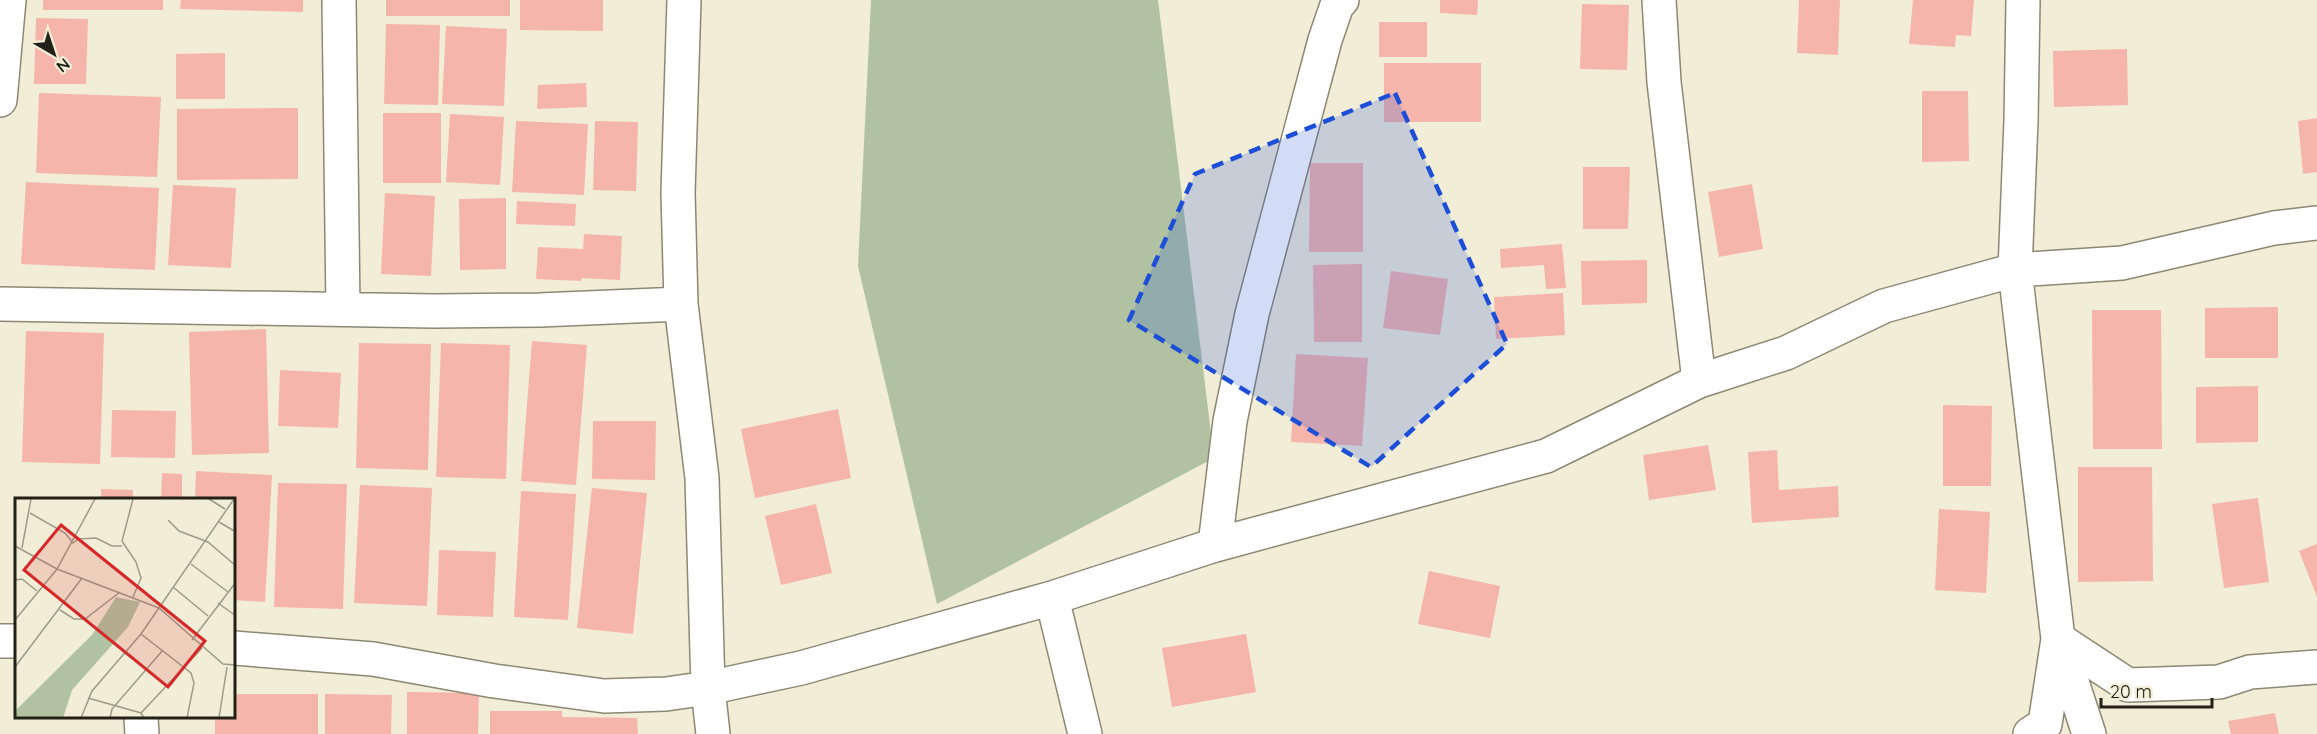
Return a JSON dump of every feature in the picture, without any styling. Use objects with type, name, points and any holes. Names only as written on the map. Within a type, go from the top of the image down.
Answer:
[{"type":"street","points":[[0,100],[9,0]]},
{"type":"street","points":[[339,0],[343,309]]},
{"type":"street","points":[[684,0],[678,192],[681,304],[702,478],[708,688],[713,734]]},
{"type":"street","points":[[1215,545],[1230,421],[1252,314],[1324,40],[1337,5],[1342,0]]},
{"type":"street","points":[[1659,0],[1664,82],[1699,381]]},
{"type":"street","points":[[2023,0],[2015,270],[2058,639],[2089,734]]},
{"type":"street","points":[[236,648],[373,659],[494,681],[604,696],[666,694],[708,688],[801,668],[1053,598],[1215,545],[1546,456],[1699,381],[1786,354],[1884,306],[2015,270],[2122,262],[2274,228],[2317,223]]},
{"type":"street","points":[[0,304],[540,310],[681,304]]},
{"type":"street","points":[[1053,598],[1085,734]]},
{"type":"street","points":[[2058,639],[2128,685],[2219,682],[2250,672],[2317,667]]},
{"type":"street","points":[[2030,734],[2045,724],[2058,639]]},
{"type":"street","points":[[0,641],[15,640]]},
{"type":"street","points":[[141,719],[142,734]]},
{"type":"highlighted area","points":[[1395,93],[1507,344],[1371,467],[1129,320],[1195,174]]},
{"type":"green space","points":[[871,0],[1158,0],[1214,458],[937,604],[858,266]]},
{"type":"building","points":[[43,0],[163,0],[163,10],[43,10]]},
{"type":"building","points":[[181,0],[303,0],[303,12],[180,9]]},
{"type":"building","points":[[386,0],[510,0],[510,16],[386,16]]},
{"type":"building","points":[[520,0],[603,0],[603,31],[520,30]]},
{"type":"building","points":[[1440,0],[1478,0],[1477,15],[1440,13]]},
{"type":"building","points":[[1799,0],[1840,0],[1838,55],[1797,53]]},
{"type":"building","points":[[1913,0],[1974,0],[1971,36],[1956,35],[1955,47],[1909,44]]},
{"type":"building","points":[[1582,4],[1629,5],[1627,70],[1580,69]]},
{"type":"building","points":[[36,18],[88,19],[86,84],[34,84]]},
{"type":"building","points":[[1379,22],[1427,22],[1427,57],[1379,57]]},
{"type":"building","points":[[386,24],[440,25],[438,105],[384,104]]},
{"type":"building","points":[[446,26],[507,29],[504,106],[442,104]]},
{"type":"building","points":[[2127,49],[2128,105],[2054,107],[2053,51]]},
{"type":"building","points":[[225,53],[225,99],[176,99],[176,54]]},
{"type":"building","points":[[1384,63],[1481,63],[1481,122],[1384,122]]},
{"type":"building","points":[[586,83],[587,107],[537,109],[538,85]]},
{"type":"building","points":[[1922,91],[1968,91],[1969,161],[1922,162]]},
{"type":"building","points":[[39,93],[161,97],[157,177],[36,173]]},
{"type":"building","points":[[298,108],[298,179],[177,180],[177,109]]},
{"type":"building","points":[[383,113],[441,113],[441,183],[383,183]]},
{"type":"building","points":[[450,114],[504,117],[500,185],[446,182]]},
{"type":"building","points":[[2317,118],[2317,172],[2303,174],[2298,121]]},
{"type":"building","points":[[516,121],[588,124],[584,195],[512,192]]},
{"type":"building","points":[[595,121],[638,122],[636,191],[593,190]]},
{"type":"building","points":[[1310,163],[1363,163],[1363,252],[1309,252]]},
{"type":"building","points":[[1583,167],[1630,167],[1628,229],[1583,229]]},
{"type":"building","points":[[26,182],[159,188],[155,270],[21,264]]},
{"type":"building","points":[[1752,184],[1763,249],[1719,257],[1708,192]]},
{"type":"building","points":[[173,185],[236,188],[231,268],[168,265]]},
{"type":"building","points":[[385,193],[435,196],[431,276],[381,274]]},
{"type":"building","points":[[506,198],[506,269],[460,270],[459,199]]},
{"type":"building","points":[[517,201],[576,204],[575,226],[516,224]]},
{"type":"building","points":[[584,234],[622,236],[620,280],[536,279],[538,247],[583,249]]},
{"type":"building","points":[[1562,244],[1566,288],[1546,289],[1544,265],[1501,268],[1500,249]]},
{"type":"building","points":[[1647,260],[1647,303],[1582,305],[1581,261]]},
{"type":"building","points":[[1362,264],[1362,342],[1314,342],[1313,265]]},
{"type":"building","points":[[1391,271],[1448,279],[1440,335],[1383,328]]},
{"type":"building","points":[[1563,293],[1565,335],[1496,339],[1494,297]]},
{"type":"building","points":[[2278,307],[2278,358],[2205,358],[2205,308]]},
{"type":"building","points":[[2092,310],[2161,310],[2162,449],[2093,449]]},
{"type":"building","points":[[266,329],[269,453],[192,455],[189,332]]},
{"type":"building","points":[[26,331],[104,333],[100,464],[22,462]]},
{"type":"building","points":[[532,341],[587,345],[576,485],[521,481]]},
{"type":"building","points":[[359,343],[431,344],[428,470],[356,468]]},
{"type":"building","points":[[441,343],[510,345],[506,479],[436,477]]},
{"type":"building","points":[[1296,354],[1368,358],[1362,446],[1291,442]]},
{"type":"building","points":[[280,370],[341,373],[338,428],[278,426]]},
{"type":"building","points":[[2258,386],[2258,442],[2196,443],[2196,387]]},
{"type":"building","points":[[1943,405],[1992,406],[1991,486],[1943,486]]},
{"type":"building","points":[[838,409],[851,478],[755,498],[741,429]]},
{"type":"building","points":[[112,410],[176,411],[175,458],[111,457]]},
{"type":"building","points":[[593,421],[656,421],[655,480],[592,479]]},
{"type":"building","points":[[1708,445],[1716,490],[1649,500],[1643,455]]},
{"type":"building","points":[[1777,450],[1779,490],[1838,486],[1839,517],[1752,523],[1748,452]]},
{"type":"building","points":[[2078,467],[2152,467],[2153,581],[2078,582]]},
{"type":"building","points":[[196,471],[272,475],[265,602],[236,600],[236,498],[195,498]]},
{"type":"building","points":[[162,473],[182,474],[182,498],[161,498]]},
{"type":"building","points":[[278,483],[347,484],[343,609],[274,607]]},
{"type":"building","points":[[360,485],[432,488],[427,606],[354,603]]},
{"type":"building","points":[[592,488],[647,493],[633,634],[577,628]]},
{"type":"building","points":[[101,489],[133,490],[133,498],[101,498]]},
{"type":"building","points":[[521,491],[576,494],[568,620],[514,617]]},
{"type":"building","points":[[2258,498],[2269,582],[2224,588],[2212,504]]},
{"type":"building","points":[[816,504],[832,573],[781,585],[765,516]]},
{"type":"building","points":[[1939,509],[1990,512],[1986,593],[1935,590]]},
{"type":"building","points":[[2317,544],[2317,597],[2299,551]]},
{"type":"building","points":[[439,550],[496,552],[493,617],[437,615]]},
{"type":"building","points":[[1429,571],[1500,586],[1490,638],[1418,624]]},
{"type":"building","points":[[1246,634],[1256,692],[1172,707],[1162,648]]},
{"type":"building","points":[[407,692],[479,693],[478,734],[407,734]]},
{"type":"building","points":[[236,694],[318,694],[318,734],[215,734],[215,719],[236,719]]},
{"type":"building","points":[[325,694],[392,695],[391,734],[325,734]]},
{"type":"building","points":[[490,711],[562,711],[562,717],[637,718],[638,734],[490,734]]},
{"type":"building","points":[[2275,713],[2279,734],[2231,734],[2228,721]]}]
